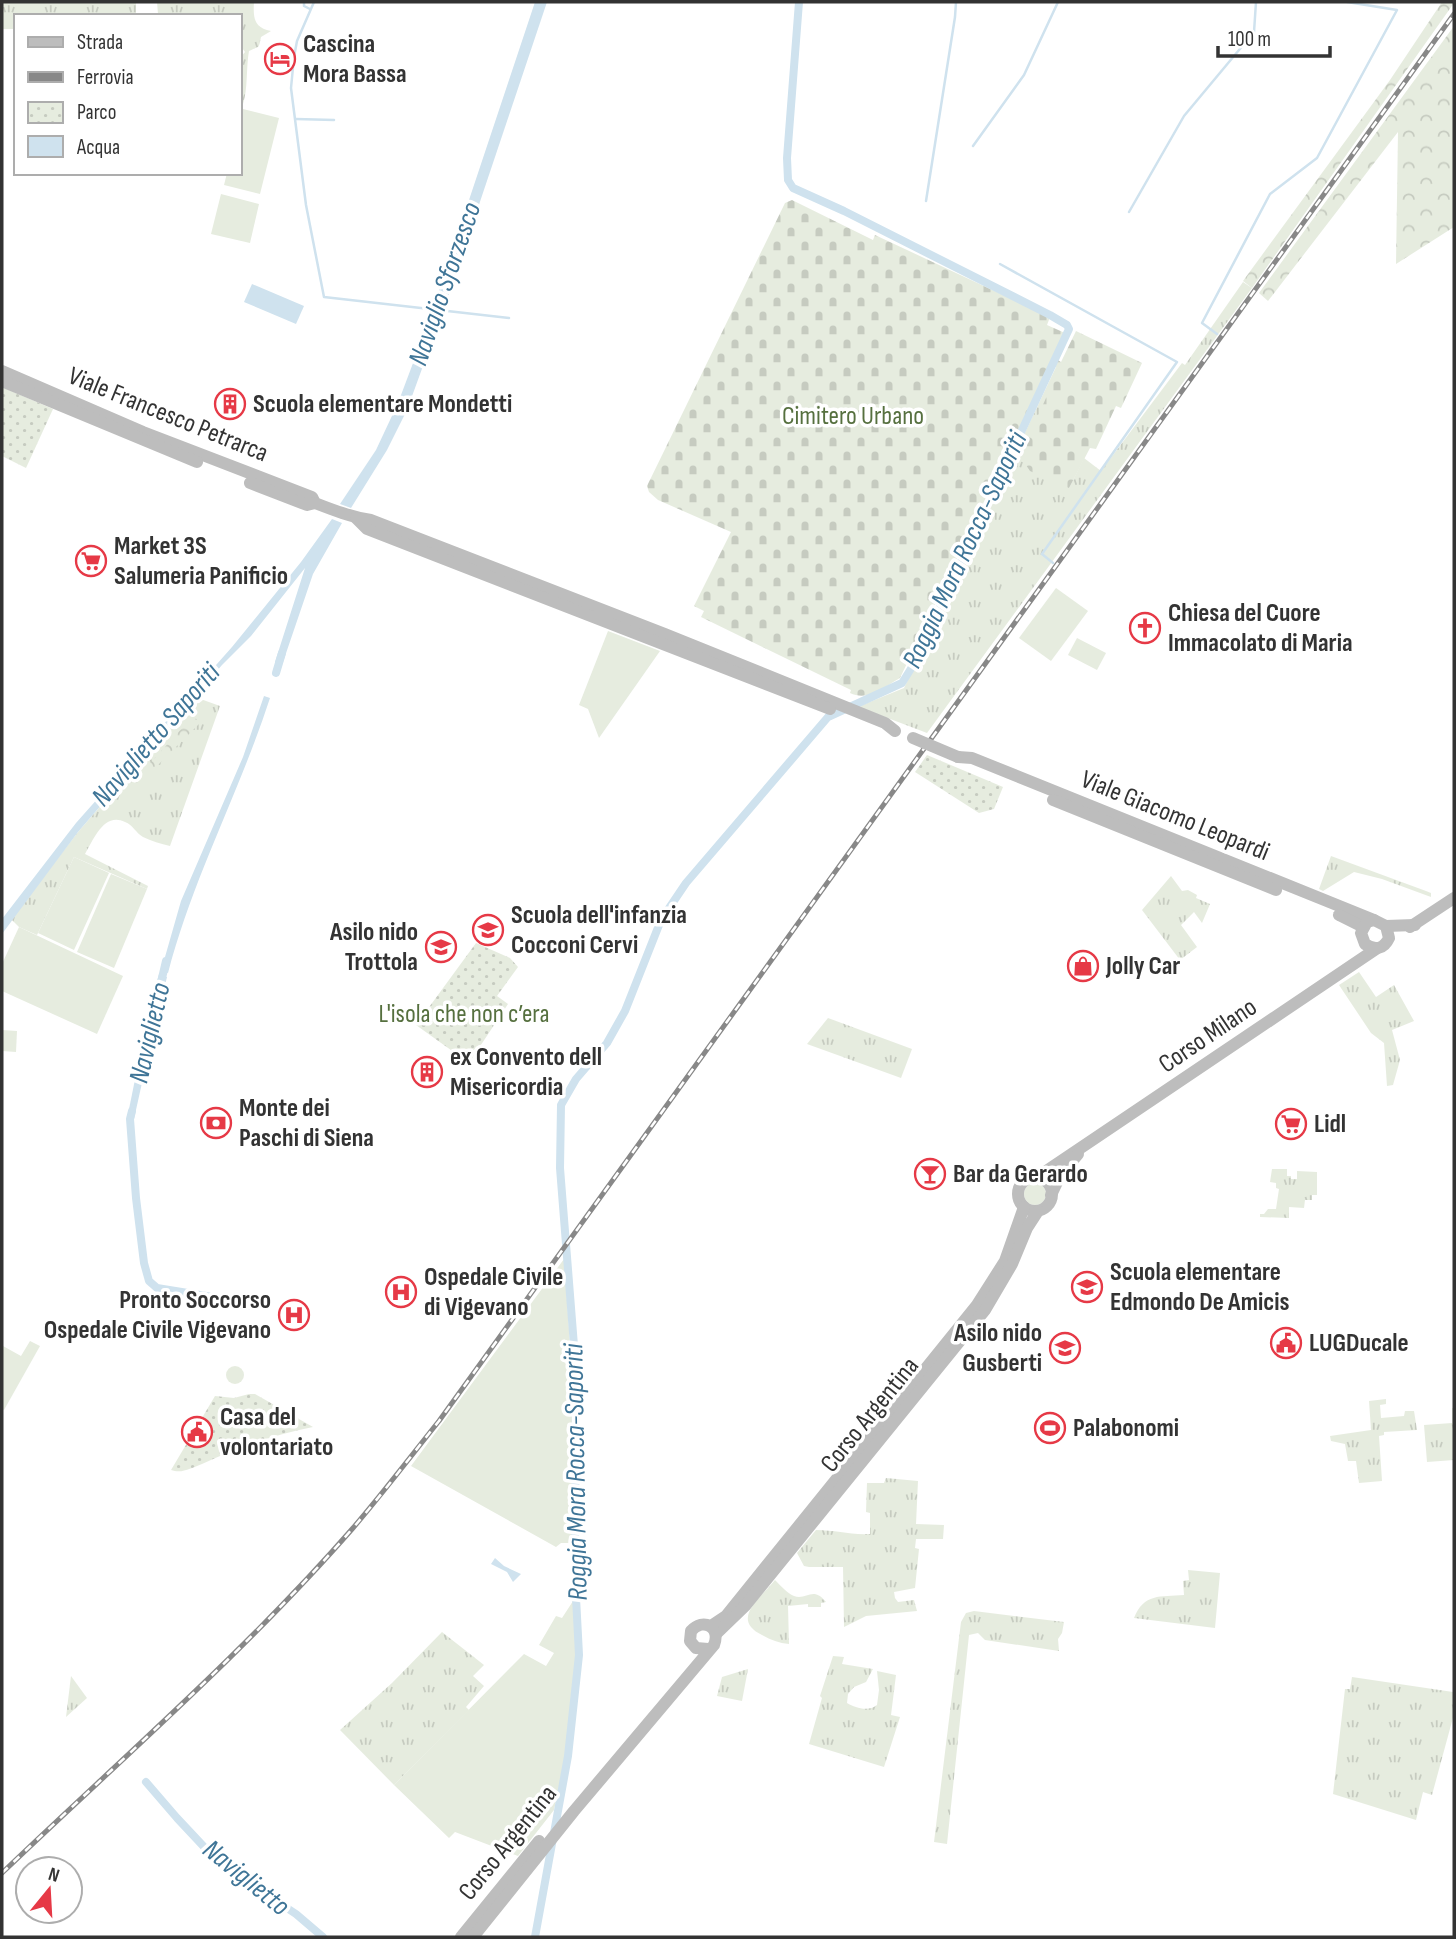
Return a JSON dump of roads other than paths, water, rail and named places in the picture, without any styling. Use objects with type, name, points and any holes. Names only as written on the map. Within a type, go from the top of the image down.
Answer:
[{"type":"main road","name":"Viale Francesco Petrarca","points":[[2,371],[143,432],[312,497],[315,503]]},
{"type":"main road","name":"Viale Francesco Petrarca","points":[[2,381],[139,440],[307,505],[315,503],[346,515],[367,529],[670,640]]},
{"type":"main road","name":"Viale Giacomo Leopardi","points":[[670,640],[853,714],[885,723],[895,731],[958,757],[976,768],[1348,919],[1374,924]]},
{"type":"main road","points":[[1376,945],[1415,925],[1454,898]]},
{"type":"main road","points":[[1374,924],[1415,925]]},
{"type":"main road","name":"Corso Milano","points":[[1036,1178],[1357,962],[1389,937],[1374,924],[1361,933],[1376,945]]},
{"type":"main road","name":"Corso Milano","points":[[1051,1195],[1061,1174],[1084,1147]]},
{"type":"main road","points":[[1036,1178],[1047,1183],[1051,1195]]},
{"type":"main road","name":"Corso Argentina","points":[[713,1630],[978,1305],[1004,1261],[1024,1207],[1019,1199],[1020,1186],[1028,1179],[1036,1178]]},
{"type":"main road","name":"Corso Argentina","points":[[713,1630],[745,1606],[985,1310],[1012,1264],[1027,1228],[1038,1211],[1048,1204],[1051,1195]]},
{"type":"main road","points":[[1024,1207],[1038,1211]]},
{"type":"main road","points":[[703,1623],[713,1630],[715,1643],[701,1648],[690,1638],[694,1627],[703,1623]]},
{"type":"main road","name":"Corso Argentina","points":[[473,1937],[548,1844],[564,1812],[701,1648]]},
{"type":"main road","name":"Corso Argentina","points":[[461,1937],[555,1828],[701,1648]]},
{"type":"water","name":"Naviglio Sforzesco","points":[[535,2],[547,2],[444,309],[433,308]]},
{"type":"water","points":[[252,284],[304,306],[296,324],[244,302]]},
{"type":"water","points":[[433,310],[443,311],[407,410],[387,450],[351,508],[340,504],[376,450],[398,403]]},
{"type":"water","name":"Naviglietto Saporiti","points":[[332,519],[342,523],[313,574],[282,665],[275,662],[305,568],[251,636],[222,665],[78,832],[2,934],[2,919],[76,823],[232,647]]},
{"type":"water","points":[[264,696],[270,698],[258,733],[203,868],[168,973],[161,971],[181,901],[243,757]]},
{"type":"water","points":[[159,974],[167,977],[160,1006],[151,1003]]},
{"type":"water","points":[[150,1010],[159,1012],[152,1037],[144,1035]]},
{"type":"water","points":[[143,1040],[151,1042],[134,1119],[127,1119]]},
{"type":"water","points":[[495,1558],[521,1574],[513,1582],[507,1572],[491,1564]]},
{"type":"waterway","points":[[304,2],[304,6],[310,9]]},
{"type":"waterway","name":"Naviglio Sforzesco","points":[[314,2],[297,41],[291,88],[306,205],[324,297],[509,318]]},
{"type":"waterway","name":"Roggia Mora Rocca-Saporiti","points":[[535,1937],[568,1756],[579,1655],[575,1578],[576,1371],[560,1168],[561,1105],[576,1079],[607,1043],[625,1011],[661,920],[686,883],[828,717],[902,683],[912,667],[1069,329],[1050,315],[793,188],[788,180],[787,158],[799,2]]},
{"type":"waterway","points":[[926,201],[956,2]]},
{"type":"waterway","points":[[973,146],[1024,75],[1058,2]]},
{"type":"waterway","points":[[1129,212],[1184,116],[1254,32],[1256,2]]},
{"type":"waterway","points":[[1217,334],[1202,323],[1270,194],[1317,158],[1397,10],[1347,2]]},
{"type":"waterway","points":[[296,119],[334,120]]},
{"type":"waterway","points":[[1000,264],[1177,362],[1042,554],[1053,563]]},
{"type":"waterway","name":"Naviglietto","points":[[276,673],[282,653]]},
{"type":"waterway","name":"Naviglietto","points":[[145,1051],[166,961]]},
{"type":"waterway","name":"Naviglietto","points":[[132,1111],[130,1119],[136,1198],[144,1263],[149,1281],[157,1288],[231,1300],[250,1306]]},
{"type":"waterway","name":"Naviglietto","points":[[146,1782],[221,1865],[296,1914],[323,1937]]},
{"type":"railway","points":[[2,1873],[226,1662],[312,1574],[353,1528],[439,1421],[1454,14]]},
{"type":"place","name":"Cascina Mora Bassa","points":[[280,59]]},
{"type":"place","name":"Scuola elementare Mondetti","points":[[230,404]]},
{"type":"place","name":"Market 3S Salumeria Panificio","points":[[91,561]]},
{"type":"place","name":"Chiesa del Cuore Immacolato di Maria","points":[[1145,628]]},
{"type":"place","name":"Scuola dell'infanzia Cocconi Cervi","points":[[488,930]]},
{"type":"place","name":"Asilo nido Trottola","points":[[441,947]]},
{"type":"place","name":"Jolly Car","points":[[1083,966]]},
{"type":"place","name":"ex Convento dell Misericordia","points":[[427,1072]]},
{"type":"place","name":"Monte dei Paschi di Siena","points":[[216,1123]]},
{"type":"place","name":"Lidl","points":[[1291,1124]]},
{"type":"place","name":"Bar da Gerardo","points":[[930,1174]]},
{"type":"place","name":"Scuola elementare Edmondo De Amicis","points":[[1087,1287]]},
{"type":"place","name":"Ospedale Civile di Vigevano","points":[[401,1292]]},
{"type":"place","name":"Pronto Soccorso Ospedale Civile Vigevano","points":[[294,1315]]},
{"type":"place","name":"LUGDucale","points":[[1286,1343]]},
{"type":"place","name":"Asilo nido Gusberti","points":[[1065,1348]]},
{"type":"place","name":"Palabonomi","points":[[1050,1428]]},
{"type":"place","name":"Casa del volontariato","points":[[197,1432]]},
{"type":"park label","name":"Cimitero Urbano","points":[[853,416]]},
{"type":"park label","name":"L'isola che non c’era","points":[[464,1014]]}]
